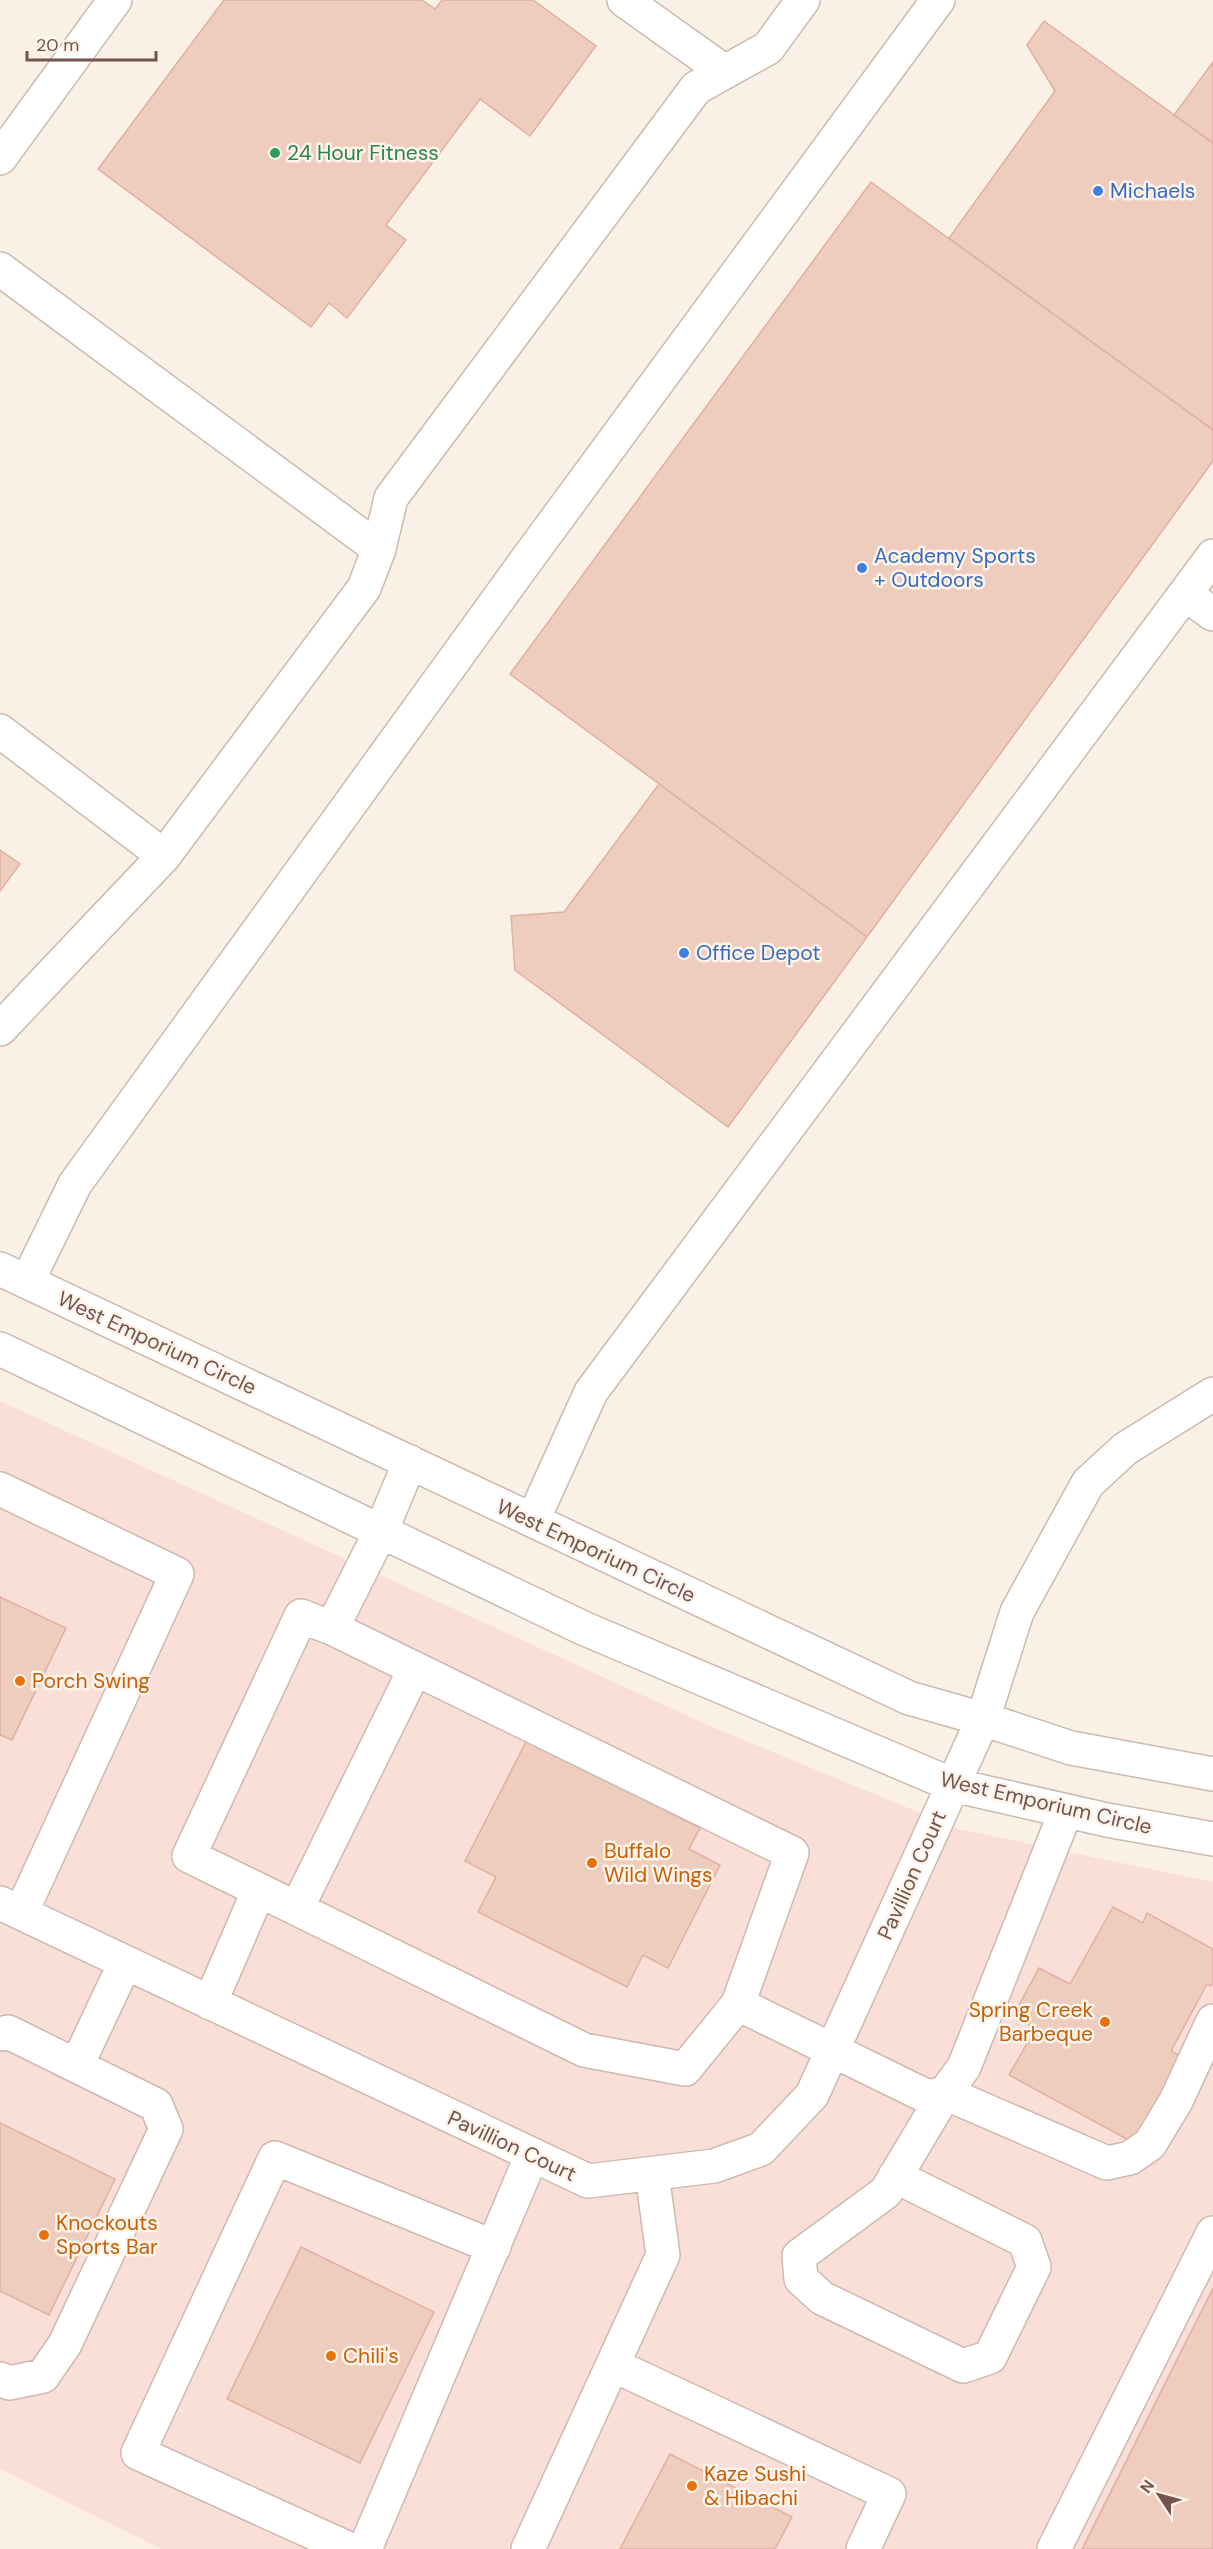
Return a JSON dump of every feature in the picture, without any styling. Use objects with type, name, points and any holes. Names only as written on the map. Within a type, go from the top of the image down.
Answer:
[{"type":"street","points":[[0,158],[115,0]]},
{"type":"street","points":[[624,0],[725,72]]},
{"type":"street","points":[[0,1029],[164,855],[364,588],[379,549],[391,498],[696,88],[768,48],[803,0]]},
{"type":"street","points":[[14,1276],[75,1184],[528,558],[938,0]]},
{"type":"street","points":[[0,269],[379,549]]},
{"type":"street","points":[[533,1520],[591,1392],[1213,556]]},
{"type":"street","points":[[1185,594],[1213,614]]},
{"type":"street","points":[[0,731],[164,855]]},
{"type":"street","name":"West Emporium Circle","points":[[14,1276],[909,1698],[1071,1748],[1213,1774]]},
{"type":"street","name":"West Emporium Circle","points":[[0,1349],[583,1628],[953,1785],[1066,1811],[1213,1839]]},
{"type":"street","name":"Pavillion Court","points":[[10,1908],[588,2181],[714,2166],[761,2148],[812,2095],[982,1719],[1017,1612],[1088,1483],[1125,1449],[1210,1406]]},
{"type":"street","points":[[332,1628],[381,1531],[410,1462]]},
{"type":"street","points":[[0,1489],[177,1574],[10,1908]]},
{"type":"street","points":[[301,1616],[332,1628],[792,1853],[738,2004],[685,2069],[584,2050],[189,1856],[301,1616]]},
{"type":"street","points":[[297,1908],[415,1669]]},
{"type":"street","points":[[896,2176],[1025,2241],[1034,2266],[990,2357],[963,2366],[822,2298],[801,2279],[799,2256],[886,2192],[945,2094],[964,2067],[1066,1811]]},
{"type":"street","points":[[210,2003],[259,1890]]},
{"type":"street","points":[[77,2065],[125,1963]]},
{"type":"street","points":[[738,2004],[928,2097],[945,2094],[1107,2163],[1130,2158],[1150,2144],[1176,2101],[1213,2021]]},
{"type":"street","points":[[0,2034],[9,2032],[156,2104],[166,2129],[59,2352],[43,2376],[9,2383],[0,2379]]},
{"type":"street","points":[[366,2549],[532,2156]]},
{"type":"street","points":[[350,2549],[138,2453],[275,2158],[494,2247]]},
{"type":"street","points":[[528,2549],[663,2255],[652,2174]]},
{"type":"street","points":[[1054,2549],[1213,2233]]},
{"type":"street","points":[[613,2365],[889,2494],[863,2549]]},
{"type":"shaded area","points":[[0,1401],[710,1726],[959,1829],[1213,1882],[1213,2549],[161,2549],[0,2469]]},
{"type":"building","name":"24 Hour Fitness","points":[[224,0],[422,0],[435,9],[442,0],[533,0],[596,46],[530,136],[480,99],[386,225],[406,240],[347,318],[329,303],[311,327],[98,169]]},
{"type":"building","name":"Michaels","points":[[1044,21],[1213,143],[1213,430],[949,238],[1055,91],[1027,45]]},
{"type":"building","points":[[1213,62],[1213,143],[1174,115]]},
{"type":"building","name":"Academy Sports + Outdoors","points":[[871,182],[1213,430],[1213,461],[867,937],[510,674]]},
{"type":"building","name":"Office Depot","points":[[659,784],[867,937],[728,1127],[515,970],[511,916],[564,912]]},
{"type":"building","points":[[0,850],[20,864],[0,891]]},
{"type":"building","name":"Porch Swing","points":[[0,1597],[66,1628],[12,1740],[0,1735]]},
{"type":"building","name":"Buffalo Wild Wings","points":[[527,1740],[700,1828],[689,1849],[720,1865],[668,1968],[643,1955],[627,1987],[478,1912],[496,1877],[465,1861]]},
{"type":"building","name":"Spring Creek Barbeque","points":[[1113,1907],[1143,1923],[1147,1913],[1213,1949],[1213,1983],[1211,1986],[1207,1984],[1171,2051],[1186,2059],[1134,2143],[1009,2075],[1036,2028],[1013,2016],[1039,1968],[1070,1984]]},
{"type":"building","name":"Knockouts Sports Bar","points":[[0,2123],[115,2179],[49,2315],[0,2291]]},
{"type":"building","name":"Chili's","points":[[301,2247],[434,2312],[360,2463],[227,2399]]},
{"type":"building","points":[[1213,2288],[1213,2549],[1082,2549]]},
{"type":"building","name":"Kaze Sushi & Hibachi","points":[[670,2454],[792,2517],[775,2549],[620,2549]]},
{"type":"place","name":"24 Hour Fitness","points":[[275,153]]},
{"type":"place","name":"Michaels","points":[[1098,191]]},
{"type":"place","name":"Academy Sports + Outdoors","points":[[862,568]]},
{"type":"place","name":"Office Depot","points":[[684,953]]},
{"type":"place","name":"Porch Swing","points":[[20,1681]]},
{"type":"place","name":"Buffalo Wild Wings","points":[[592,1863]]},
{"type":"place","name":"Spring Creek Barbeque","points":[[1105,2022]]},
{"type":"place","name":"Knockouts Sports Bar","points":[[44,2235]]},
{"type":"place","name":"Chili's","points":[[331,2356]]},
{"type":"place","name":"Kaze Sushi & Hibachi","points":[[692,2486]]}]
